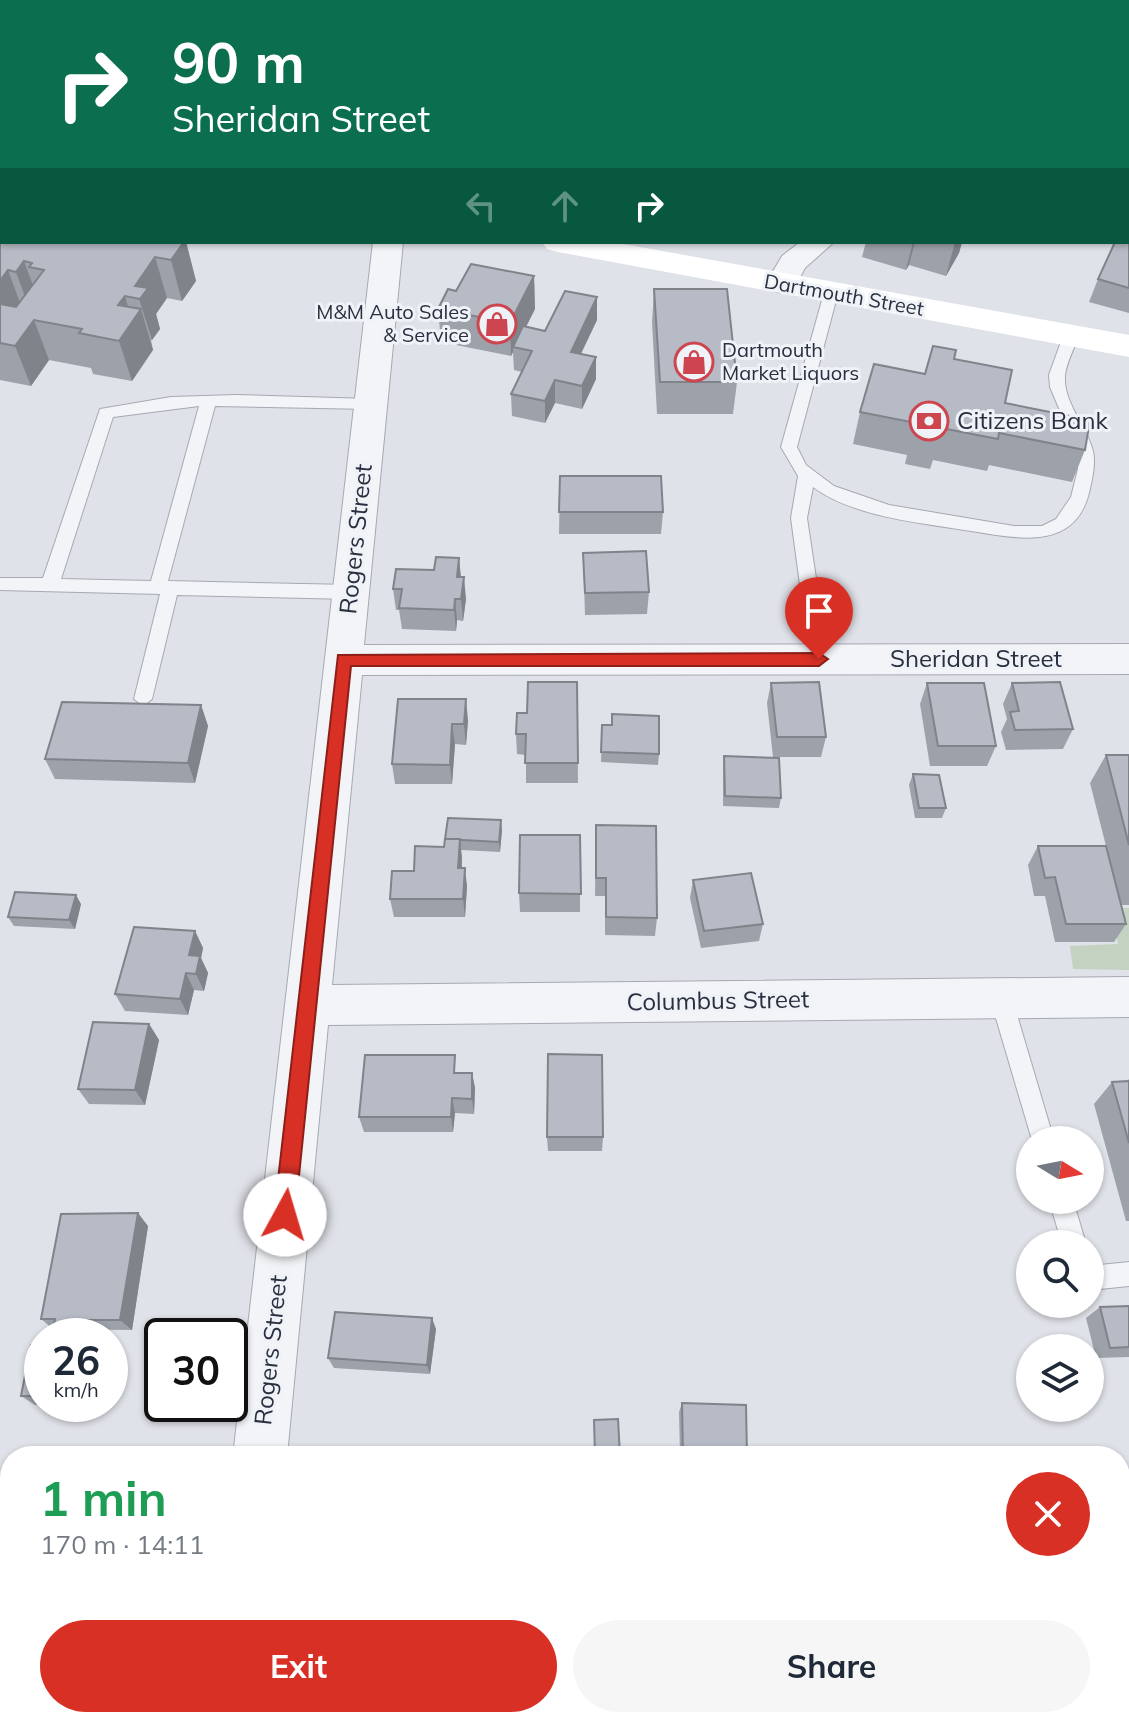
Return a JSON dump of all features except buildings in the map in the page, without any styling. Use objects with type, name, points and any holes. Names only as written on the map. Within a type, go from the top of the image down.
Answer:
[{"type":"main road","name":"Dartmouth Street","points":[[569,244],[1129,346]]},
{"type":"street","name":"Rogers Street","points":[[261,1446],[388,244]]},
{"type":"street","points":[[782,283],[793,263],[817,244]]},
{"type":"street","name":"Sheridan Street","points":[[344,660],[1129,659]]},
{"type":"street","name":"Columbus Street","points":[[307,1005],[1129,997]]},
{"type":"lane","points":[[831,293],[789,447],[800,469],[828,490],[887,511],[1014,532],[1045,532],[1062,523],[1079,498],[1086,469],[1085,451],[1058,387],[1057,375],[1071,336]]},
{"type":"lane","points":[[50,585],[106,413],[140,405],[208,402],[370,404]]},
{"type":"lane","points":[[143,699],[164,588],[208,402]]},
{"type":"lane","points":[[807,474],[799,518],[819,659]]},
{"type":"lane","points":[[0,584],[351,592]]},
{"type":"lane","points":[[1001,998],[1039,1126]]},
{"type":"lane","points":[[1104,1277],[1129,1274]]},
{"type":"green space","points":[[1110,908],[1129,908],[1129,970],[1073,969],[1070,946],[1118,944]]},
{"type":"place","name":"M&M Auto Sales & Service","points":[[497,324]]},
{"type":"place","name":"Dartmouth Market Liquors","points":[[694,362]]},
{"type":"place","name":"Citizens Bank","points":[[929,421]]},
{"type":"route","points":[[285,1215],[344,660],[819,659]]}]
